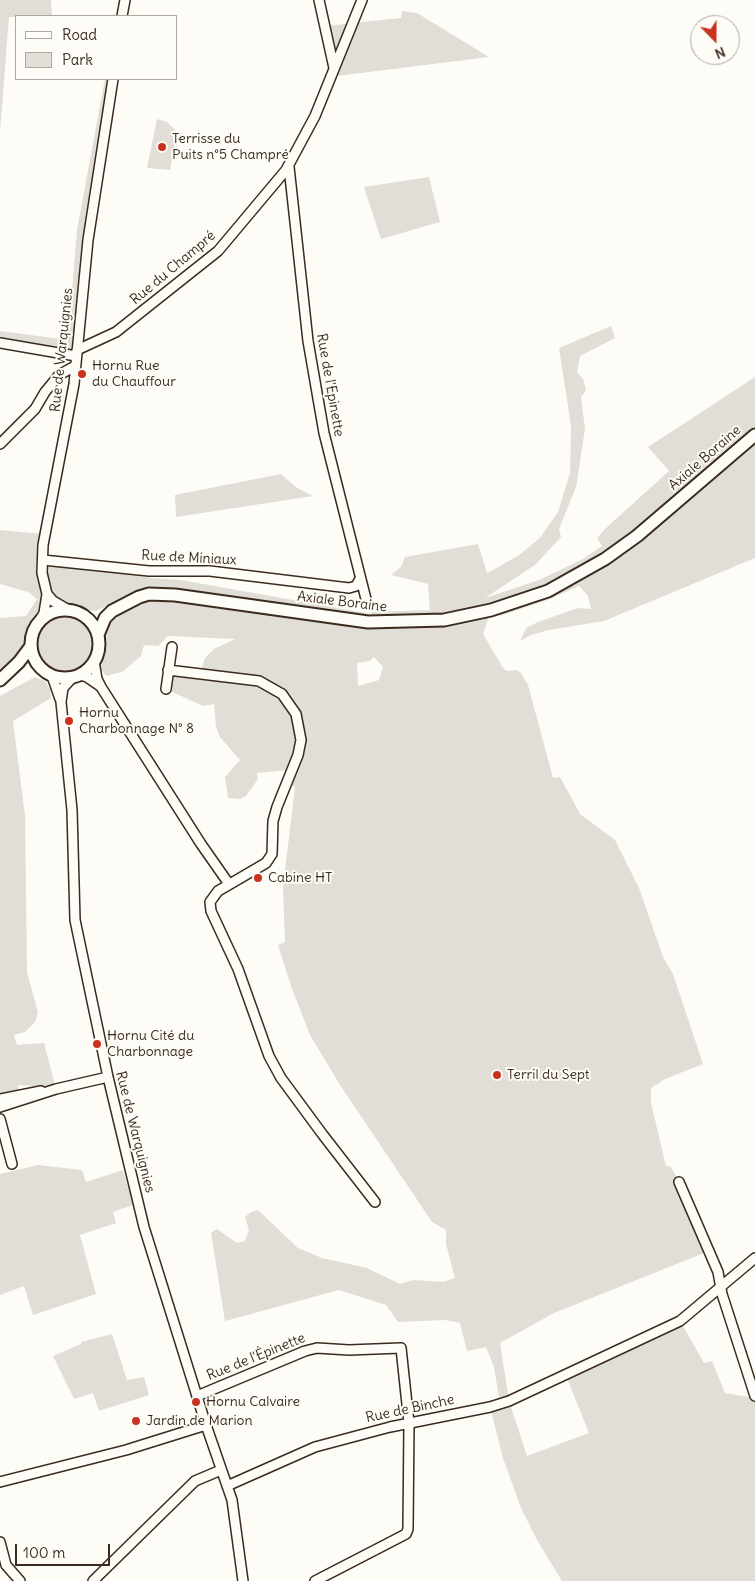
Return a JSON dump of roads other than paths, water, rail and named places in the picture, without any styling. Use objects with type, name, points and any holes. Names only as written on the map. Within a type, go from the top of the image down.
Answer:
[{"type":"main road","name":"Axiale Boraine","points":[[84,617],[112,611],[139,597],[160,594],[368,622],[444,620],[491,610],[548,590],[605,559],[638,536],[755,435]]},
{"type":"main road","points":[[98,635],[93,625],[84,617],[70,611],[58,611],[48,615],[39,622],[32,637],[31,646],[39,666],[52,676],[76,676],[94,661],[101,626],[112,611]]},
{"type":"main road","points":[[0,680],[31,646]]},
{"type":"main road","points":[[12,669],[21,666],[39,666]]},
{"type":"street","points":[[122,15],[125,0]]},
{"type":"street","points":[[319,0],[334,69]]},
{"type":"street","name":"Rue du Champré","points":[[76,353],[116,332],[218,251],[289,167],[315,116],[362,0]]},
{"type":"street","name":"Rue de Warquignies","points":[[39,622],[44,613],[47,594],[42,573],[43,545],[67,428],[88,240],[113,80]]},
{"type":"street","name":"Rue de l'Epinette","points":[[289,167],[308,341],[324,433],[360,579],[368,603]]},
{"type":"street","points":[[0,343],[76,353]]},
{"type":"street","points":[[0,444],[35,409],[45,392],[59,376],[75,366]]},
{"type":"street","name":"Rue de Miniaux","points":[[42,560],[133,570],[205,571],[349,588],[356,586],[360,579]]},
{"type":"street","points":[[47,594],[53,601],[70,611]]},
{"type":"street","points":[[166,689],[172,647]]},
{"type":"street","points":[[94,661],[97,679],[201,844],[229,884]]},
{"type":"street","points":[[168,670],[259,681],[282,694],[296,714],[300,726],[301,740],[298,755],[285,782],[273,821],[272,854],[266,863],[229,884],[212,897],[210,902],[211,911],[238,970],[269,1056],[281,1078],[322,1135],[376,1202]]},
{"type":"street","points":[[52,676],[61,702]]},
{"type":"street","points":[[61,702],[64,688],[76,676],[87,677],[102,687]]},
{"type":"street","name":"Rue de Warquignies","points":[[61,702],[72,810],[75,920],[108,1076],[144,1227],[221,1470]]},
{"type":"street","points":[[0,1100],[108,1076]]},
{"type":"street","points":[[0,1107],[56,1089]]},
{"type":"street","points":[[0,1119],[12,1164]]},
{"type":"street","points":[[679,1182],[722,1284],[722,1294],[755,1396]]},
{"type":"street","name":"Rue de Binche","points":[[227,1486],[315,1447],[409,1423],[490,1407],[509,1401],[680,1321],[755,1258]]},
{"type":"street","name":"Rue de l'Épinette","points":[[197,1396],[305,1351],[317,1348],[350,1350],[402,1348],[409,1423]]},
{"type":"street","points":[[315,1581],[406,1534],[408,1529],[409,1423]]},
{"type":"street","points":[[0,1482],[126,1450],[206,1425]]},
{"type":"street","points":[[93,1581],[195,1481],[221,1470],[234,1510],[243,1581]]},
{"type":"street","points":[[0,1542],[6,1564],[20,1581]]},
{"type":"place","name":"Terrisse du Puits n°5 Champré","points":[[162,147]]},
{"type":"place","name":"Hornu Rue du Chauffour","points":[[82,374]]},
{"type":"place","name":"Hornu Charbonnage N° 8","points":[[69,721]]},
{"type":"place","name":"Cabine HT","points":[[258,878]]},
{"type":"place","name":"Hornu Cité du Charbonnage","points":[[97,1044]]},
{"type":"place","name":"Terril du Sept","points":[[497,1075]]},
{"type":"place","name":"Hornu Calvaire","points":[[196,1402]]},
{"type":"place","name":"Jardin de Marion","points":[[136,1421]]}]
